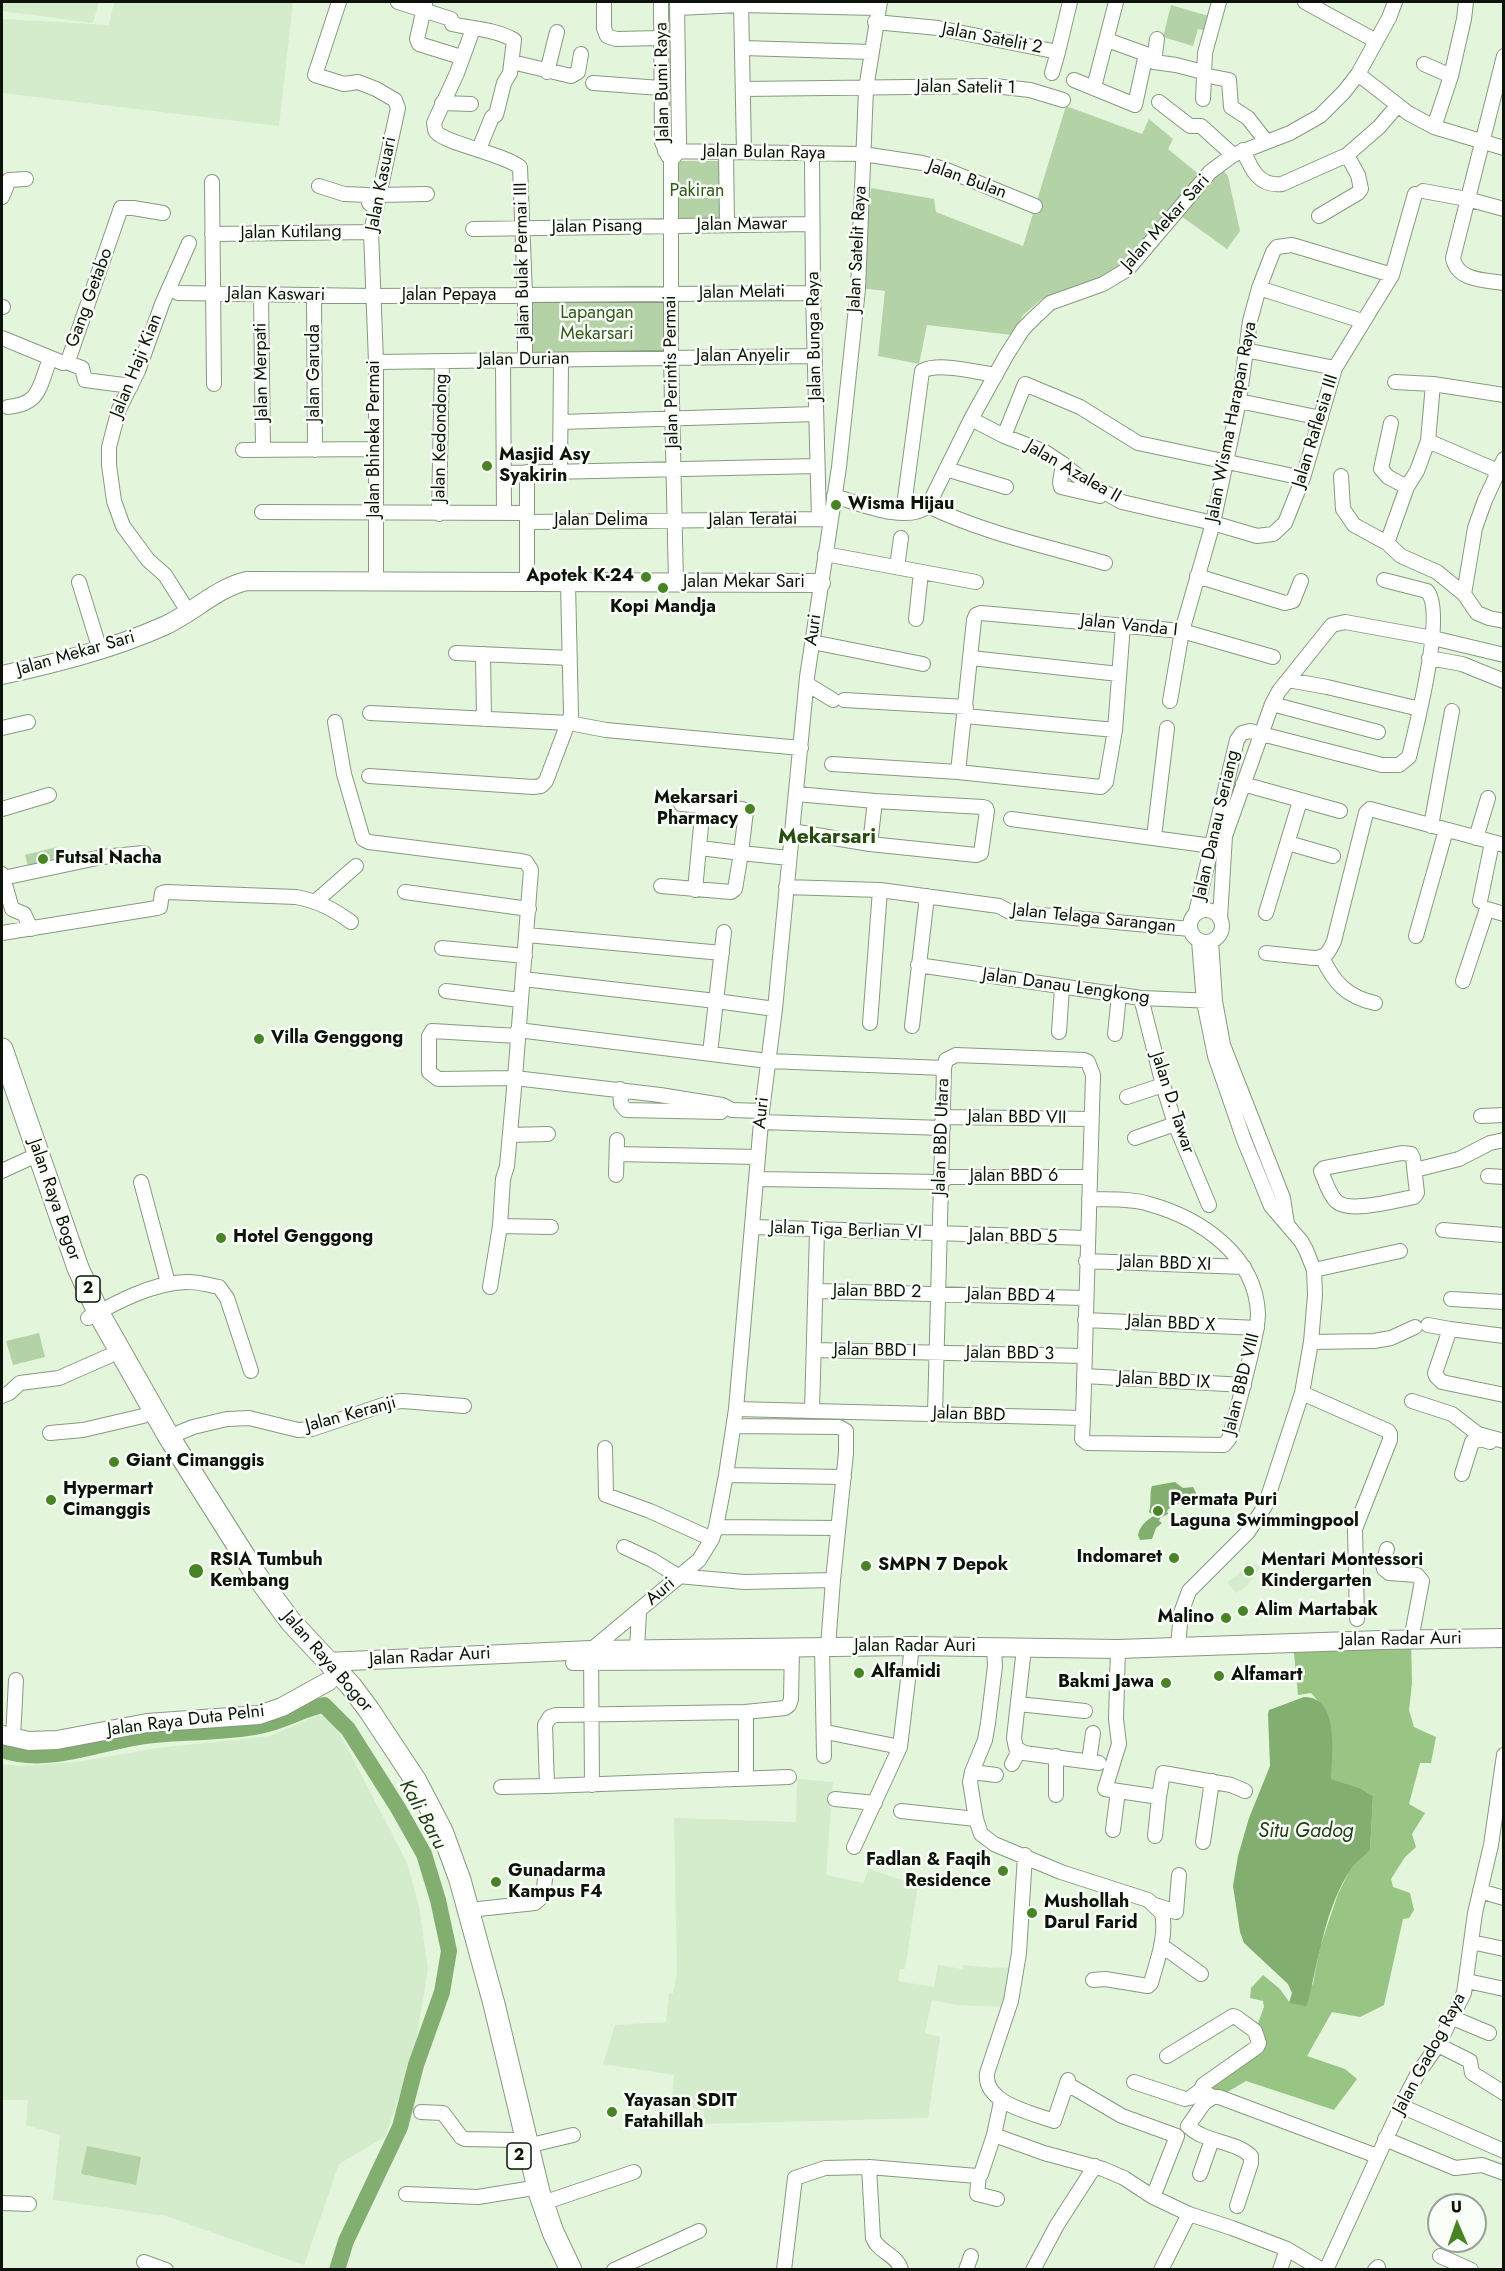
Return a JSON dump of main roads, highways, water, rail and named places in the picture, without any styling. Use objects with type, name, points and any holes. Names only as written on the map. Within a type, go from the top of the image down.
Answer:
[{"type":"highway","name":"Jalan Raya Bogor","points":[[2,1049],[109,1356],[143,1416],[229,1542]]},
{"type":"highway","name":"Jalan Raya Bogor","points":[[2,1078],[70,1277],[169,1437],[273,1619],[369,1710],[416,1781],[449,1848],[469,1910],[488,2005],[521,2143],[527,2189],[538,2227],[557,2270]]},
{"type":"highway","name":"Jalan Raya Bogor","points":[[328,1671],[400,1774],[424,1818],[444,1866],[488,2005]]},
{"type":"highway","name":"Jalan Raya Bogor","points":[[521,2143],[556,2241],[571,2270]]},
{"type":"main road","name":"Jalan Mekar Sari","points":[[2,675],[100,650],[164,626],[189,613],[231,585],[248,581],[821,583]]},
{"type":"main road","name":"Jalan Radar Auri","points":[[328,1671],[591,1657],[637,1650],[792,1655],[826,1647],[1118,1649],[1503,1638]]},
{"type":"main road","name":"Jalan Raya Duta Pelni","points":[[7,1737],[29,1741],[57,1740],[147,1723],[259,1714],[282,1707],[328,1671]]},
{"type":"water","name":"Permata Puri Laguna Swimmingpool","points":[[1175,1482],[1183,1488],[1193,1487],[1197,1495],[1195,1499],[1187,1504],[1174,1503],[1167,1511],[1168,1514],[1160,1518],[1159,1521],[1162,1523],[1156,1528],[1152,1539],[1140,1540],[1138,1535],[1140,1529],[1154,1516],[1149,1512],[1152,1486]]},
{"type":"water","name":"Situ Gadog","points":[[1304,1697],[1316,1699],[1324,1706],[1329,1717],[1332,1743],[1331,1779],[1360,1788],[1373,1796],[1370,1850],[1351,1869],[1335,1900],[1306,2006],[1289,2003],[1292,1993],[1288,1984],[1244,1943],[1240,1932],[1233,1886],[1238,1856],[1249,1818],[1270,1766],[1269,1710]]},
{"type":"waterway","name":"Kali Baru","points":[[2,1750],[19,1754],[55,1754],[145,1736],[245,1729],[324,1705],[348,1729],[424,1854],[438,1900],[449,1951],[442,1992],[416,2065],[400,2127],[346,2241],[337,2270]]},
{"type":"place","name":"Masjid Asy Syakirin","points":[[487,466]]},
{"type":"place","name":"Wisma Hijau","points":[[836,505]]},
{"type":"place","name":"Apotek K-24","points":[[646,577]]},
{"type":"place","name":"Kopi Mandja","points":[[663,588]]},
{"type":"place","name":"Mekarsari Pharmacy","points":[[750,809]]},
{"type":"place","name":"Futsal Nacha","points":[[43,859]]},
{"type":"place","name":"Villa Genggong","points":[[259,1039]]},
{"type":"place","name":"Hotel Genggong","points":[[221,1238]]},
{"type":"place","name":"Giant Cimanggis","points":[[114,1462]]},
{"type":"place","name":"Hypermart Cimanggis","points":[[51,1500]]},
{"type":"place","name":"Permata Puri Laguna Swimmingpool","points":[[1158,1511]]},
{"type":"place","name":"Indomaret","points":[[1174,1558]]},
{"type":"place","name":"SMPN 7 Depok","points":[[866,1566]]},
{"type":"place","name":"RSIA Tumbuh Kembang","points":[[196,1571]]},
{"type":"place","name":"Mentari Montessori Kindergarten","points":[[1249,1571]]},
{"type":"place","name":"Alim Martabak","points":[[1243,1611]]},
{"type":"place","name":"Malino","points":[[1226,1618]]},
{"type":"place","name":"Alfamidi","points":[[859,1673]]},
{"type":"place","name":"Alfamart","points":[[1219,1676]]},
{"type":"place","name":"Bakmi Jawa","points":[[1166,1683]]},
{"type":"place","name":"Fadlan & Faqih Residence","points":[[1003,1871]]},
{"type":"place","name":"Gunadarma Kampus F4","points":[[496,1882]]},
{"type":"place","name":"Mushollah Darul Farid","points":[[1032,1913]]},
{"type":"place","name":"Yayasan SDIT Fatahillah","points":[[612,2112]]},
{"type":"district","name":"Mekarsari","points":[[827,838]]},
{"type":"park label","name":"Pakiran","points":[[697,192]]},
{"type":"park label","name":"Lapangan Mekarsari","points":[[597,324]]}]
